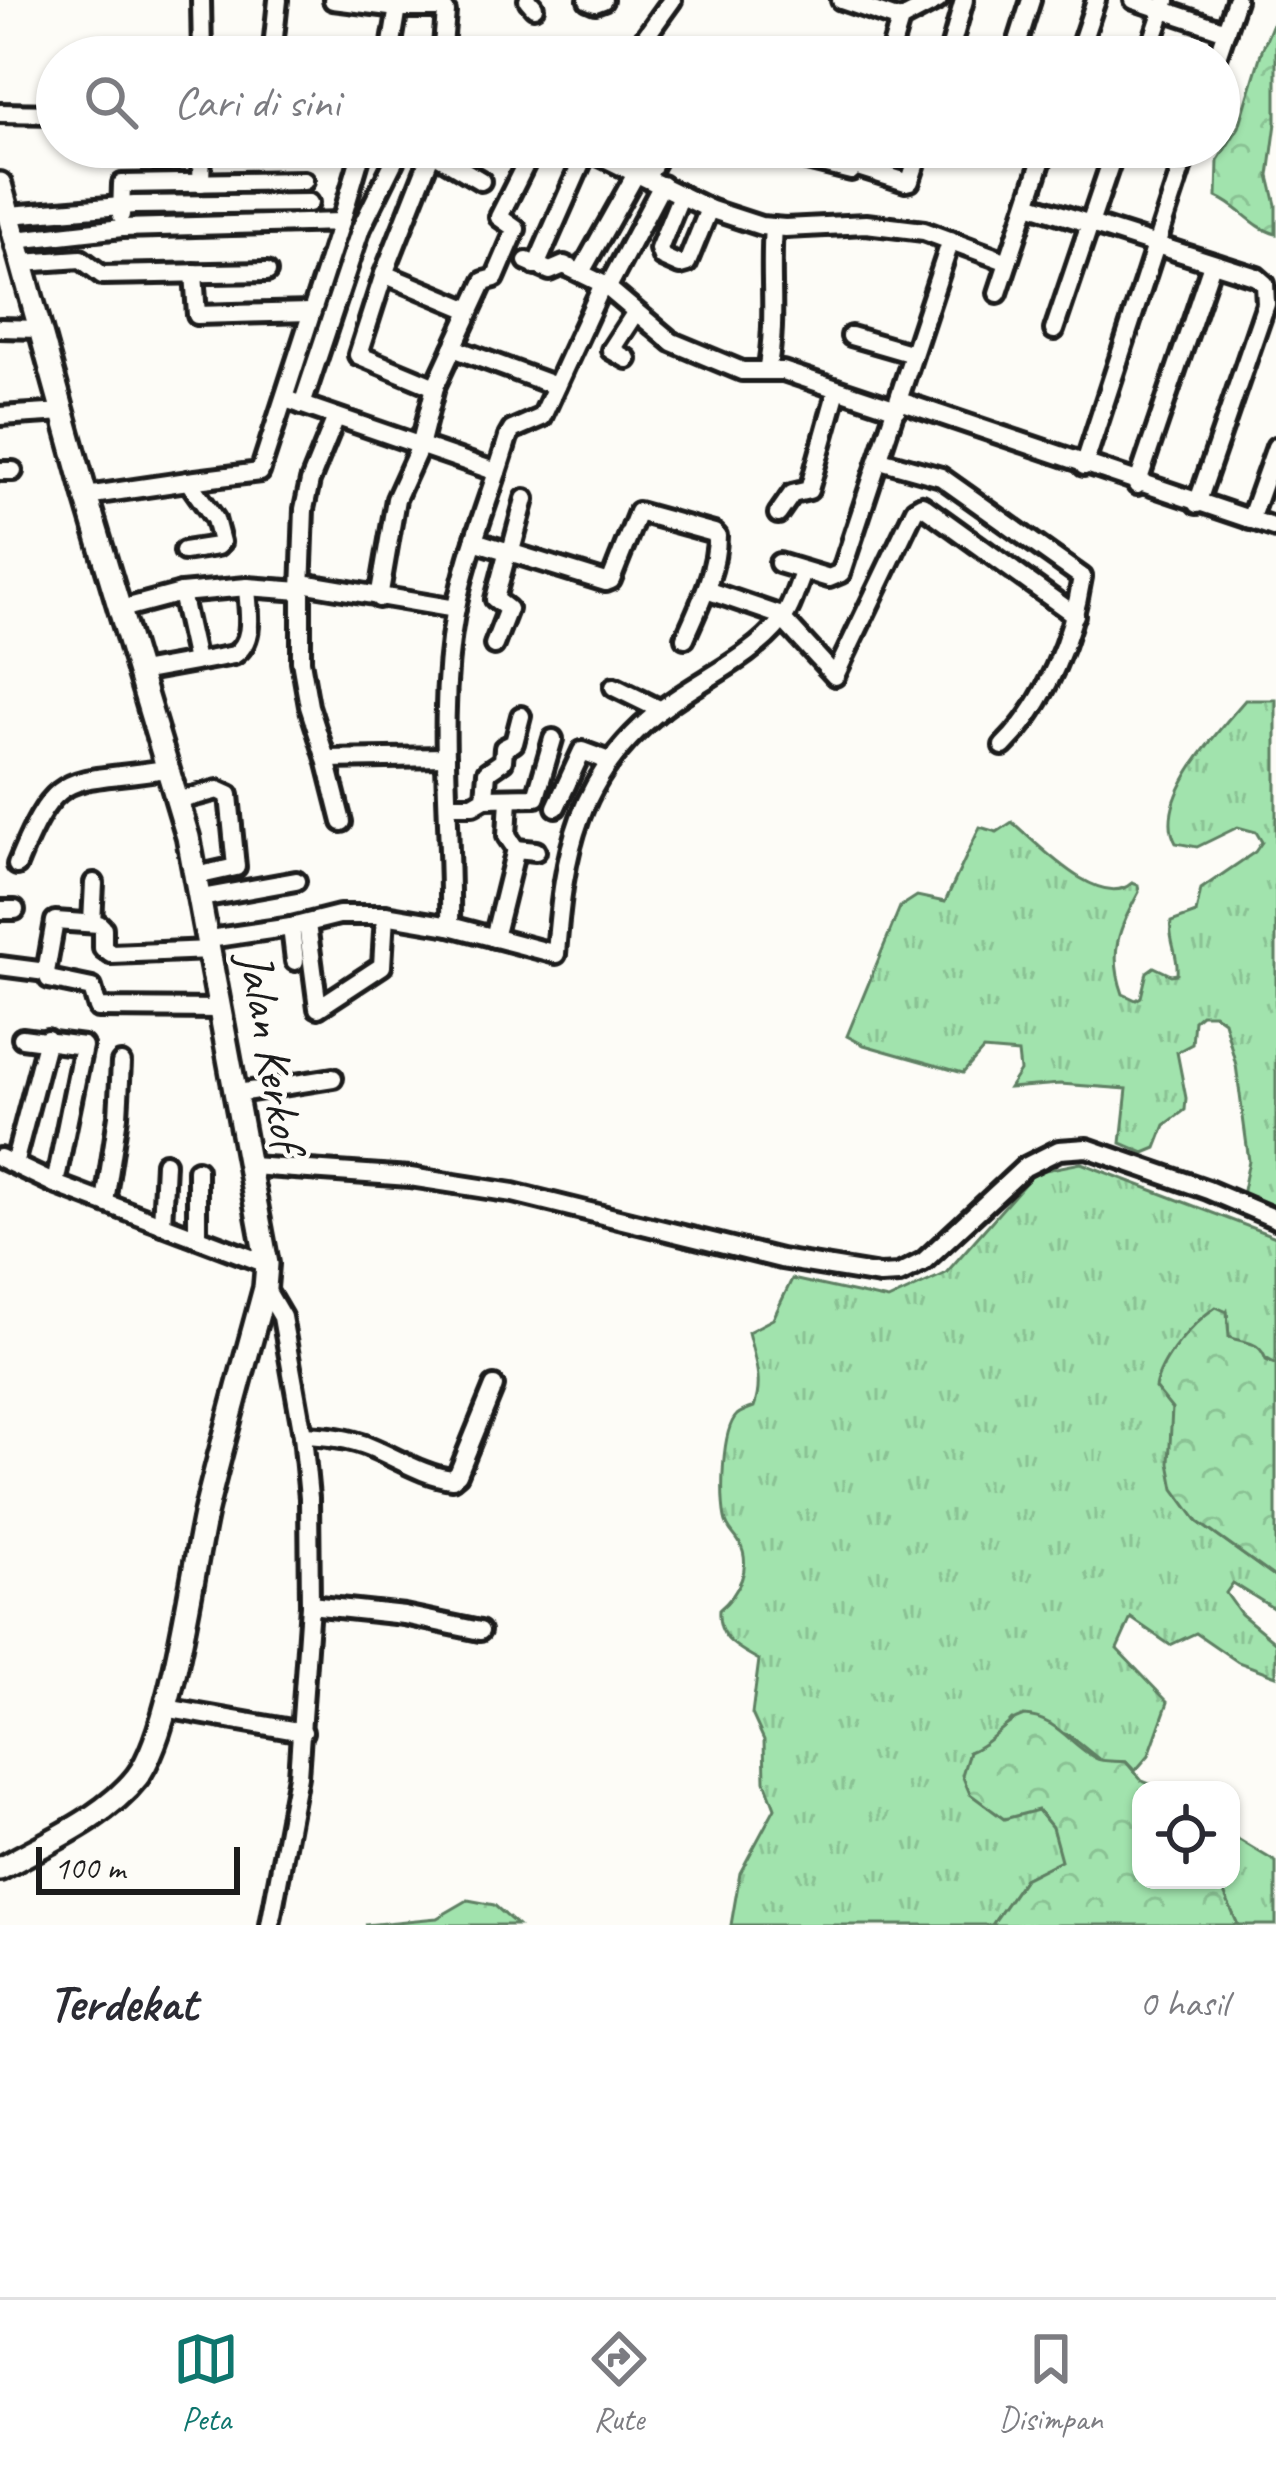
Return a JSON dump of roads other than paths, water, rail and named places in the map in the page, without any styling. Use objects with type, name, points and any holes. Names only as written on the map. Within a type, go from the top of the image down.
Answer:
[{"type":"main road","name":"Jalan Kerkof","points":[[0,184],[199,887],[267,1264],[265,1288],[207,1508],[165,1708],[139,1776],[97,1811],[0,1868]]},
{"type":"street","points":[[201,0],[202,36]]},
{"type":"street","points":[[274,36],[278,0]]},
{"type":"street","points":[[338,0],[445,9],[443,36]]},
{"type":"street","points":[[588,0],[603,0]]},
{"type":"street","points":[[646,36],[672,0]]},
{"type":"street","points":[[841,0],[891,11],[938,0]]},
{"type":"street","points":[[954,36],[964,0]]},
{"type":"street","points":[[1019,36],[1031,0]]},
{"type":"street","points":[[1084,36],[1096,0]]},
{"type":"street","points":[[1134,0],[1165,4],[1226,31]]},
{"type":"street","points":[[1224,36],[1235,0]]},
{"type":"street","points":[[393,36],[399,4]]},
{"type":"street","points":[[1154,36],[1165,4]]},
{"type":"street","points":[[0,113],[36,114]]},
{"type":"street","points":[[200,183],[201,168]]},
{"type":"street","points":[[293,402],[311,312],[357,168]]},
{"type":"street","points":[[86,496],[260,472],[293,402],[361,227],[390,168]]},
{"type":"street","points":[[426,168],[358,356],[436,387]]},
{"type":"street","points":[[461,168],[481,181]]},
{"type":"street","points":[[379,598],[396,499],[420,446],[436,387],[453,348],[484,281],[495,278],[516,229],[500,217],[524,168]]},
{"type":"street","points":[[576,168],[532,264],[552,271],[564,265],[605,285],[672,342],[742,371],[783,371],[1276,528]]},
{"type":"street","points":[[628,168],[709,209],[773,227],[866,224],[924,230],[1008,262]]},
{"type":"street","points":[[450,926],[446,692],[456,609],[474,541],[512,430],[542,417],[654,168]]},
{"type":"street","points":[[861,168],[906,182],[914,168]]},
{"type":"street","points":[[998,293],[1039,168]]},
{"type":"street","points":[[1054,330],[1109,168]]},
{"type":"street","points":[[1084,466],[1181,168]]},
{"type":"street","points":[[581,272],[649,178]]},
{"type":"street","points":[[122,228],[122,184],[297,181],[289,202]]},
{"type":"street","points":[[681,195],[659,249],[662,257],[680,265],[687,262],[709,209]]},
{"type":"street","points":[[9,214],[120,206],[309,203]]},
{"type":"street","points":[[1028,203],[1263,280],[1271,306],[1197,504]]},
{"type":"street","points":[[16,240],[122,228],[341,223]]},
{"type":"street","points":[[767,371],[775,317],[770,259],[773,227]]},
{"type":"street","points":[[779,563],[829,578],[841,573],[951,239]]},
{"type":"street","points":[[22,263],[81,259],[102,274],[267,272]]},
{"type":"street","points":[[1138,484],[1212,264]]},
{"type":"street","points":[[194,273],[197,315],[311,312]]},
{"type":"street","points":[[384,274],[470,310]]},
{"type":"street","points":[[627,359],[611,350],[635,313]]},
{"type":"street","points":[[0,328],[39,328]]},
{"type":"street","points":[[851,336],[914,354]]},
{"type":"street","points":[[453,348],[556,386]]},
{"type":"street","points":[[778,514],[792,494],[809,490],[837,390]]},
{"type":"street","points":[[293,402],[497,472]]},
{"type":"street","points":[[0,416],[64,412]]},
{"type":"street","points":[[336,417],[304,509],[303,673],[341,821]]},
{"type":"street","points":[[1250,520],[1276,447]]},
{"type":"street","points":[[880,460],[941,477],[1080,574],[1075,615],[1030,714],[1003,746]]},
{"type":"street","points":[[184,551],[221,542],[215,519],[188,481]]},
{"type":"street","points":[[494,645],[508,609],[495,602],[525,499]]},
{"type":"street","points":[[706,590],[772,612],[836,675],[918,505],[1075,615]]},
{"type":"street","points":[[474,541],[608,581],[639,511],[717,534],[706,590],[686,638]]},
{"type":"street","points":[[221,1010],[98,1008],[92,988],[49,979],[46,972],[56,921],[104,928],[103,948],[111,954],[210,945],[346,914],[450,926],[556,954],[572,833],[609,761],[661,710],[782,621],[804,571]]},
{"type":"street","points":[[140,672],[234,655],[244,648],[248,587]]},
{"type":"street","points":[[121,609],[181,593],[302,587],[456,609]]},
{"type":"street","points":[[181,593],[196,661]]},
{"type":"street","points":[[614,687],[661,710]]},
{"type":"street","points":[[485,798],[488,772],[503,761],[504,748],[514,743],[521,716]]},
{"type":"street","points":[[449,806],[473,805],[485,798],[533,798],[554,739]]},
{"type":"street","points":[[556,807],[582,751],[609,761]]},
{"type":"street","points":[[326,759],[446,758]]},
{"type":"street","points":[[17,866],[43,806],[71,781],[165,770]]},
{"type":"street","points":[[176,801],[218,790],[229,795],[236,867],[199,887]]},
{"type":"street","points":[[494,938],[516,849],[507,836],[508,798]]},
{"type":"street","points":[[516,849],[536,850]]},
{"type":"street","points":[[199,887],[296,881]]},
{"type":"street","points":[[92,923],[94,883]]},
{"type":"street","points":[[299,926],[318,1008],[382,966],[386,915]]},
{"type":"street","points":[[295,961],[299,926]]},
{"type":"street","points":[[0,966],[46,972]]},
{"type":"street","points":[[22,1038],[83,1049],[55,1184]]},
{"type":"street","points":[[46,1039],[5,1163],[267,1264]]},
{"type":"street","points":[[105,1202],[121,1064]]},
{"type":"street","points":[[238,1093],[332,1078]]},
{"type":"street","points":[[251,1166],[410,1177],[513,1193],[782,1259],[880,1275],[899,1274],[923,1262],[1025,1167],[1043,1156],[1076,1148],[1208,1190],[1276,1219]]},
{"type":"street","points":[[162,1225],[165,1163]]},
{"type":"street","points":[[197,1170],[197,1237]]},
{"type":"street","points":[[265,1288],[282,1317],[309,1498],[310,1605],[302,1732],[271,1925]]},
{"type":"street","points":[[303,1435],[367,1445],[449,1480],[458,1474],[494,1386]]},
{"type":"street","points":[[310,1605],[404,1615],[480,1631]]},
{"type":"street","points":[[165,1708],[302,1732]]}]
